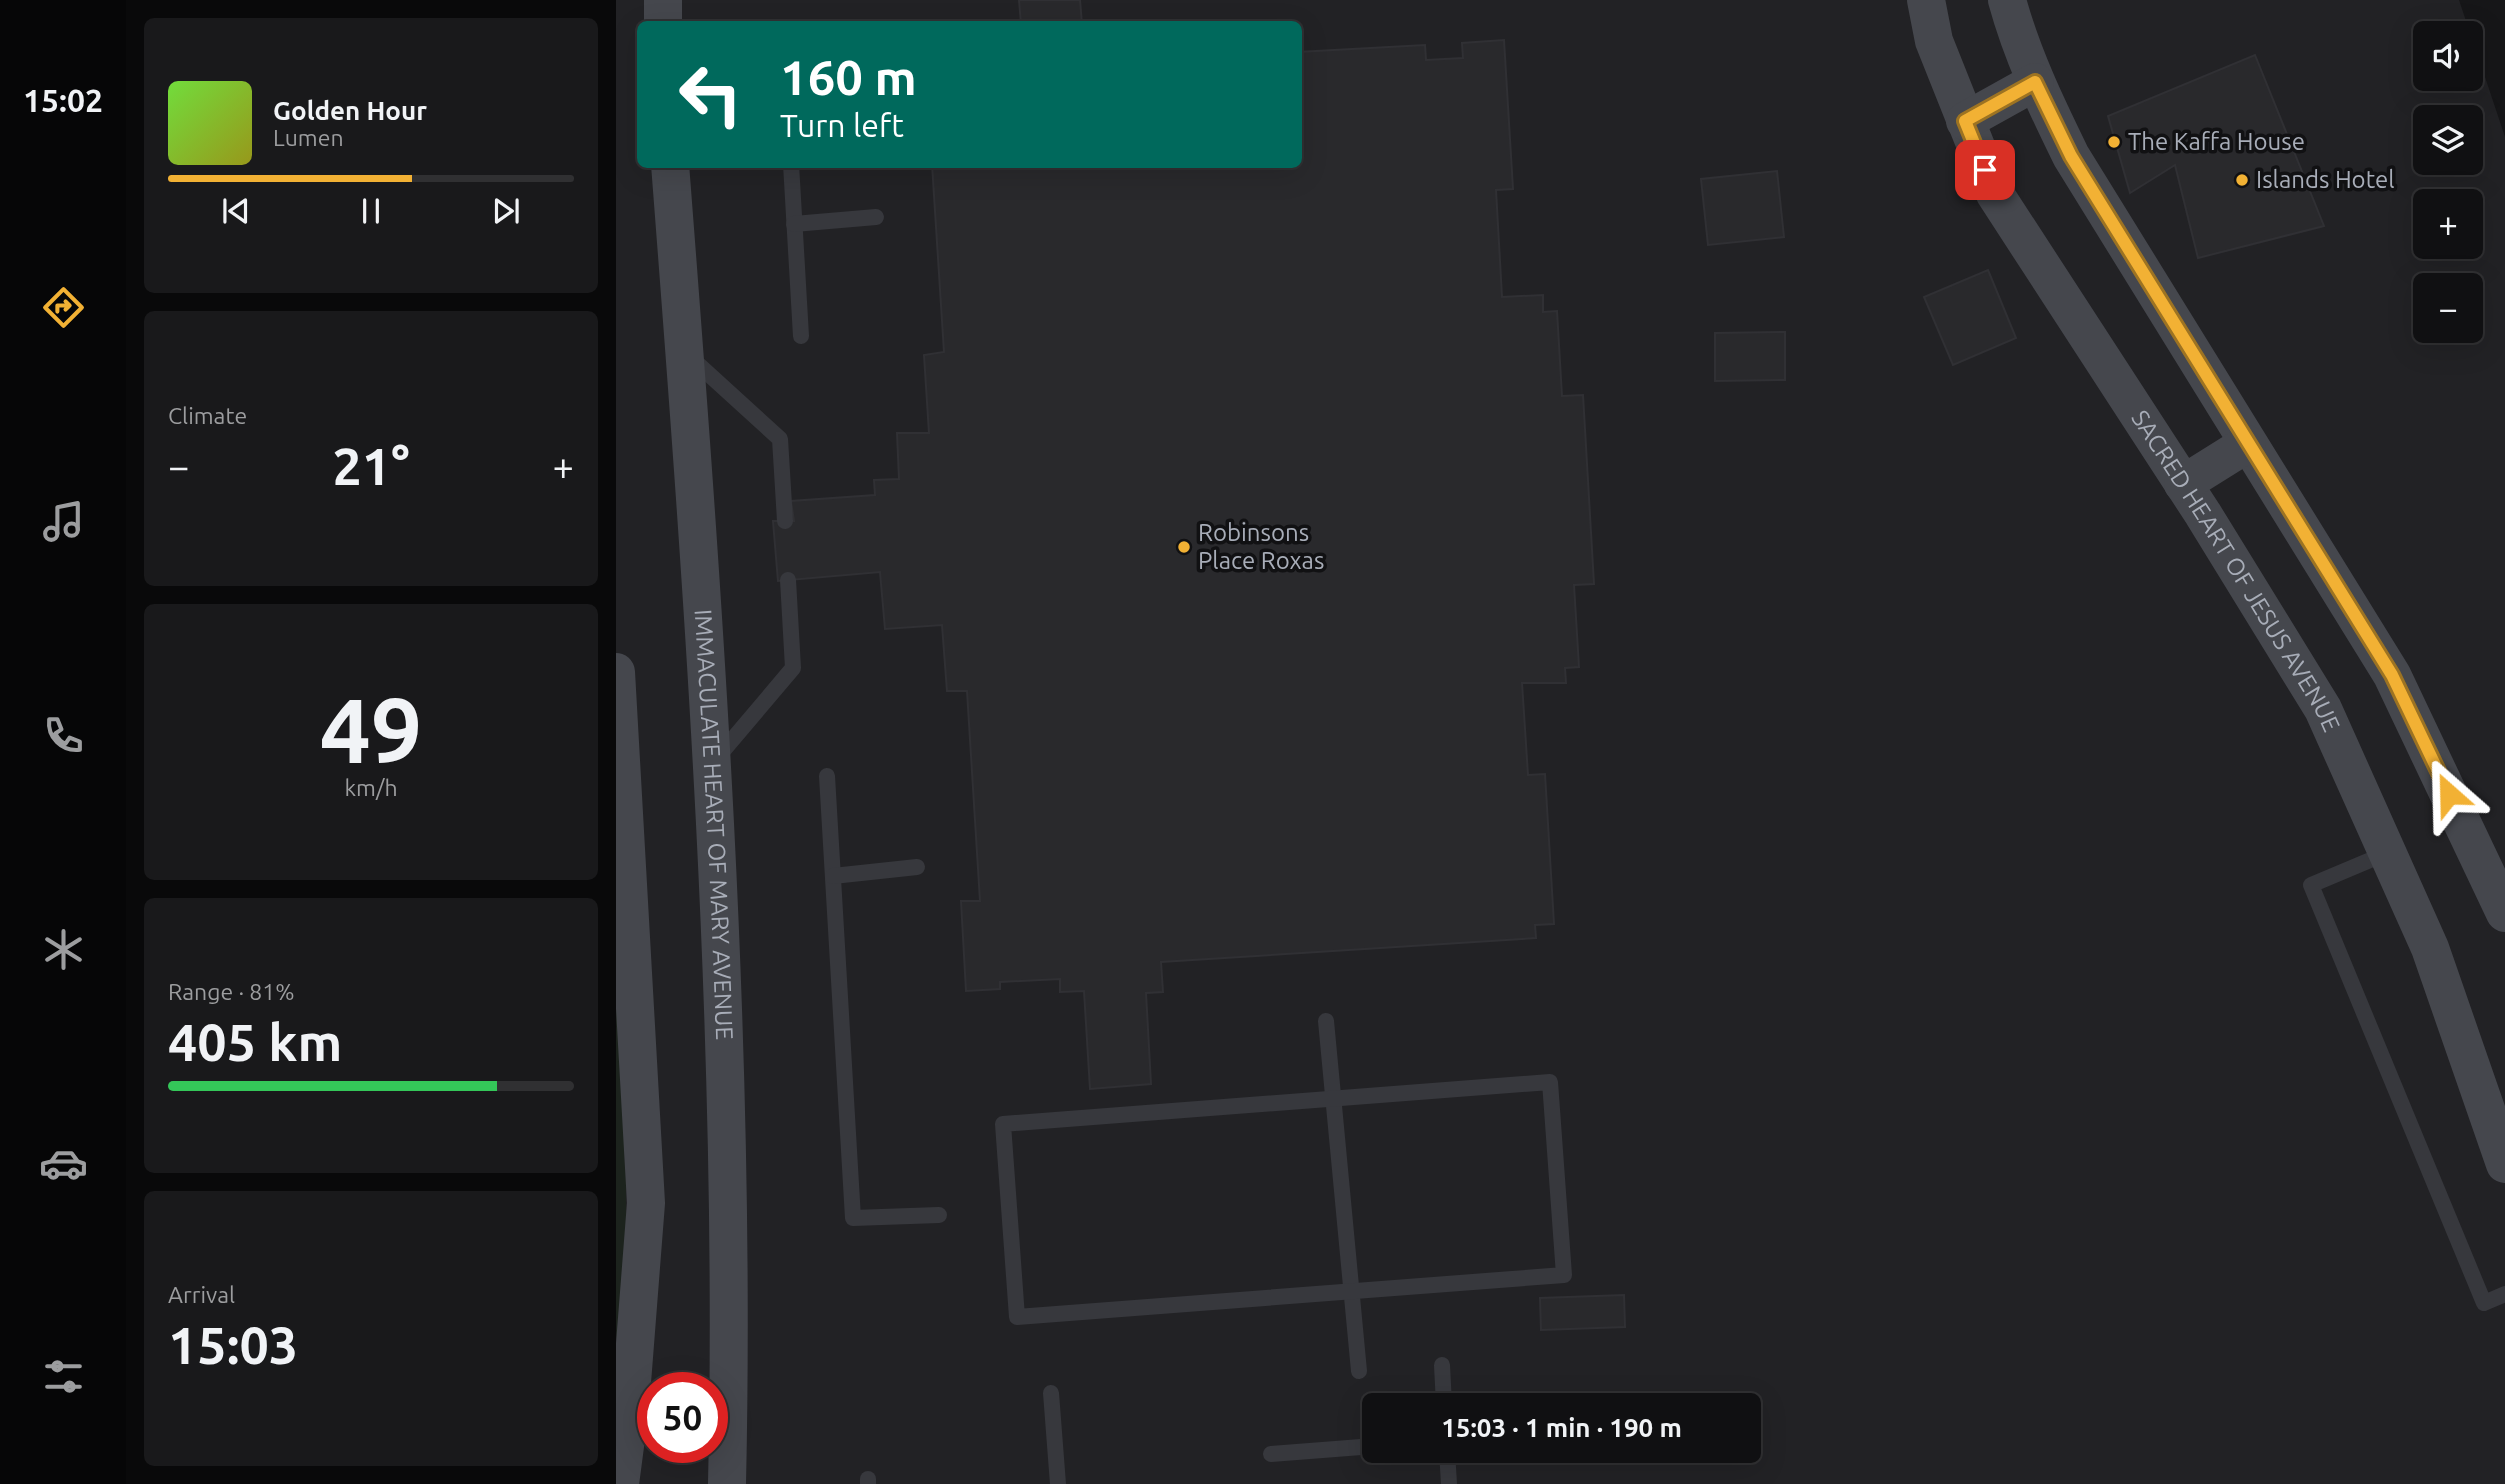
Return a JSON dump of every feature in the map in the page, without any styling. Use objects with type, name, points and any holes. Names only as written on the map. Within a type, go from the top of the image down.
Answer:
[{"type":"main road","points":[[663,0],[663,21]]},
{"type":"main road","name":"SACRED HEART OF JESUS AVENUE","points":[[1926,0],[1934,41],[1995,194],[2183,484],[2323,709],[2430,948],[2505,1164]]},
{"type":"main road","points":[[2007,0],[2014,27],[2035,82],[2071,156],[2392,675],[2505,913]]},
{"type":"main road","points":[[1965,121],[2035,82]]},
{"type":"main road","name":"IMMACULATE HEART OF MARY AVENUE","points":[[670,168],[713,764],[730,1237],[727,1484]]},
{"type":"main road","points":[[2183,484],[2247,444]]},
{"type":"main road","points":[[616,672],[646,1203],[630,1408],[620,1484]]},
{"type":"lane","points":[[791,168],[801,336]]},
{"type":"lane","points":[[794,224],[877,217]]},
{"type":"lane","points":[[685,352],[780,439],[785,521]]},
{"type":"lane","points":[[713,764],[793,667],[788,580]]},
{"type":"lane","points":[[827,776],[853,1218],[939,1215]]},
{"type":"lane","points":[[2387,853],[2311,885],[2484,1303],[2505,1294]]},
{"type":"lane","points":[[833,876],[917,866]]},
{"type":"lane","points":[[1326,1021],[1359,1371]]},
{"type":"lane","points":[[1550,1082],[1564,1275],[1351,1291],[1017,1317],[1003,1124],[1550,1082]]},
{"type":"lane","points":[[1442,1365],[1443,1393]]},
{"type":"lane","points":[[1051,1393],[1058,1484]]},
{"type":"lane","points":[[1271,1454],[1362,1447]]},
{"type":"lane","points":[[1448,1463],[1449,1484]]},
{"type":"shaded area","points":[[616,0],[2459,0],[2466,21],[2413,21],[2413,91],[2483,91],[2483,71],[2505,137],[2505,1484],[616,1484]]},
{"type":"shaded area","points":[[616,825],[626,1093],[626,1227],[616,1342]]},
{"type":"building","points":[[1019,0],[1080,0],[1082,21],[1021,21]]},
{"type":"building","name":"Robinsons Place Roxas","points":[[1504,40],[1513,189],[1496,190],[1502,297],[1543,295],[1543,312],[1557,311],[1562,396],[1583,395],[1594,584],[1574,585],[1579,667],[1565,668],[1566,683],[1522,683],[1528,775],[1545,774],[1554,924],[1535,925],[1536,938],[1161,962],[1163,992],[1146,993],[1151,1084],[1090,1089],[1084,991],[1060,992],[1060,979],[1000,982],[1000,989],[966,991],[961,901],[980,901],[967,691],[947,691],[942,625],[885,629],[880,572],[778,581],[773,521],[794,521],[791,501],[875,495],[874,480],[899,479],[897,433],[929,433],[924,355],[944,352],[932,168],[1302,168],[1302,52],[1425,45],[1426,60],[1463,58],[1462,43]]},
{"type":"building","points":[[2255,55],[2324,226],[2198,258],[2175,165],[2130,193],[2108,116]]},
{"type":"building","points":[[1777,171],[1784,237],[1708,245],[1701,179]]},
{"type":"building","points":[[1988,270],[2016,338],[1953,365],[1924,297]]},
{"type":"building","points":[[1785,332],[1785,380],[1715,381],[1715,333]]},
{"type":"building","points":[[1624,1295],[1625,1327],[1541,1330],[1540,1298]]},
{"type":"place","name":"The Kaffa House","points":[[2114,142]]},
{"type":"place","name":"Islands Hotel","points":[[2242,180]]},
{"type":"place","name":"Robinsons Place Roxas","points":[[1184,547]]},
{"type":"route","points":[[1985,170],[1965,121],[2035,82],[2071,156],[2260,466],[2392,675],[2449,794]]}]
